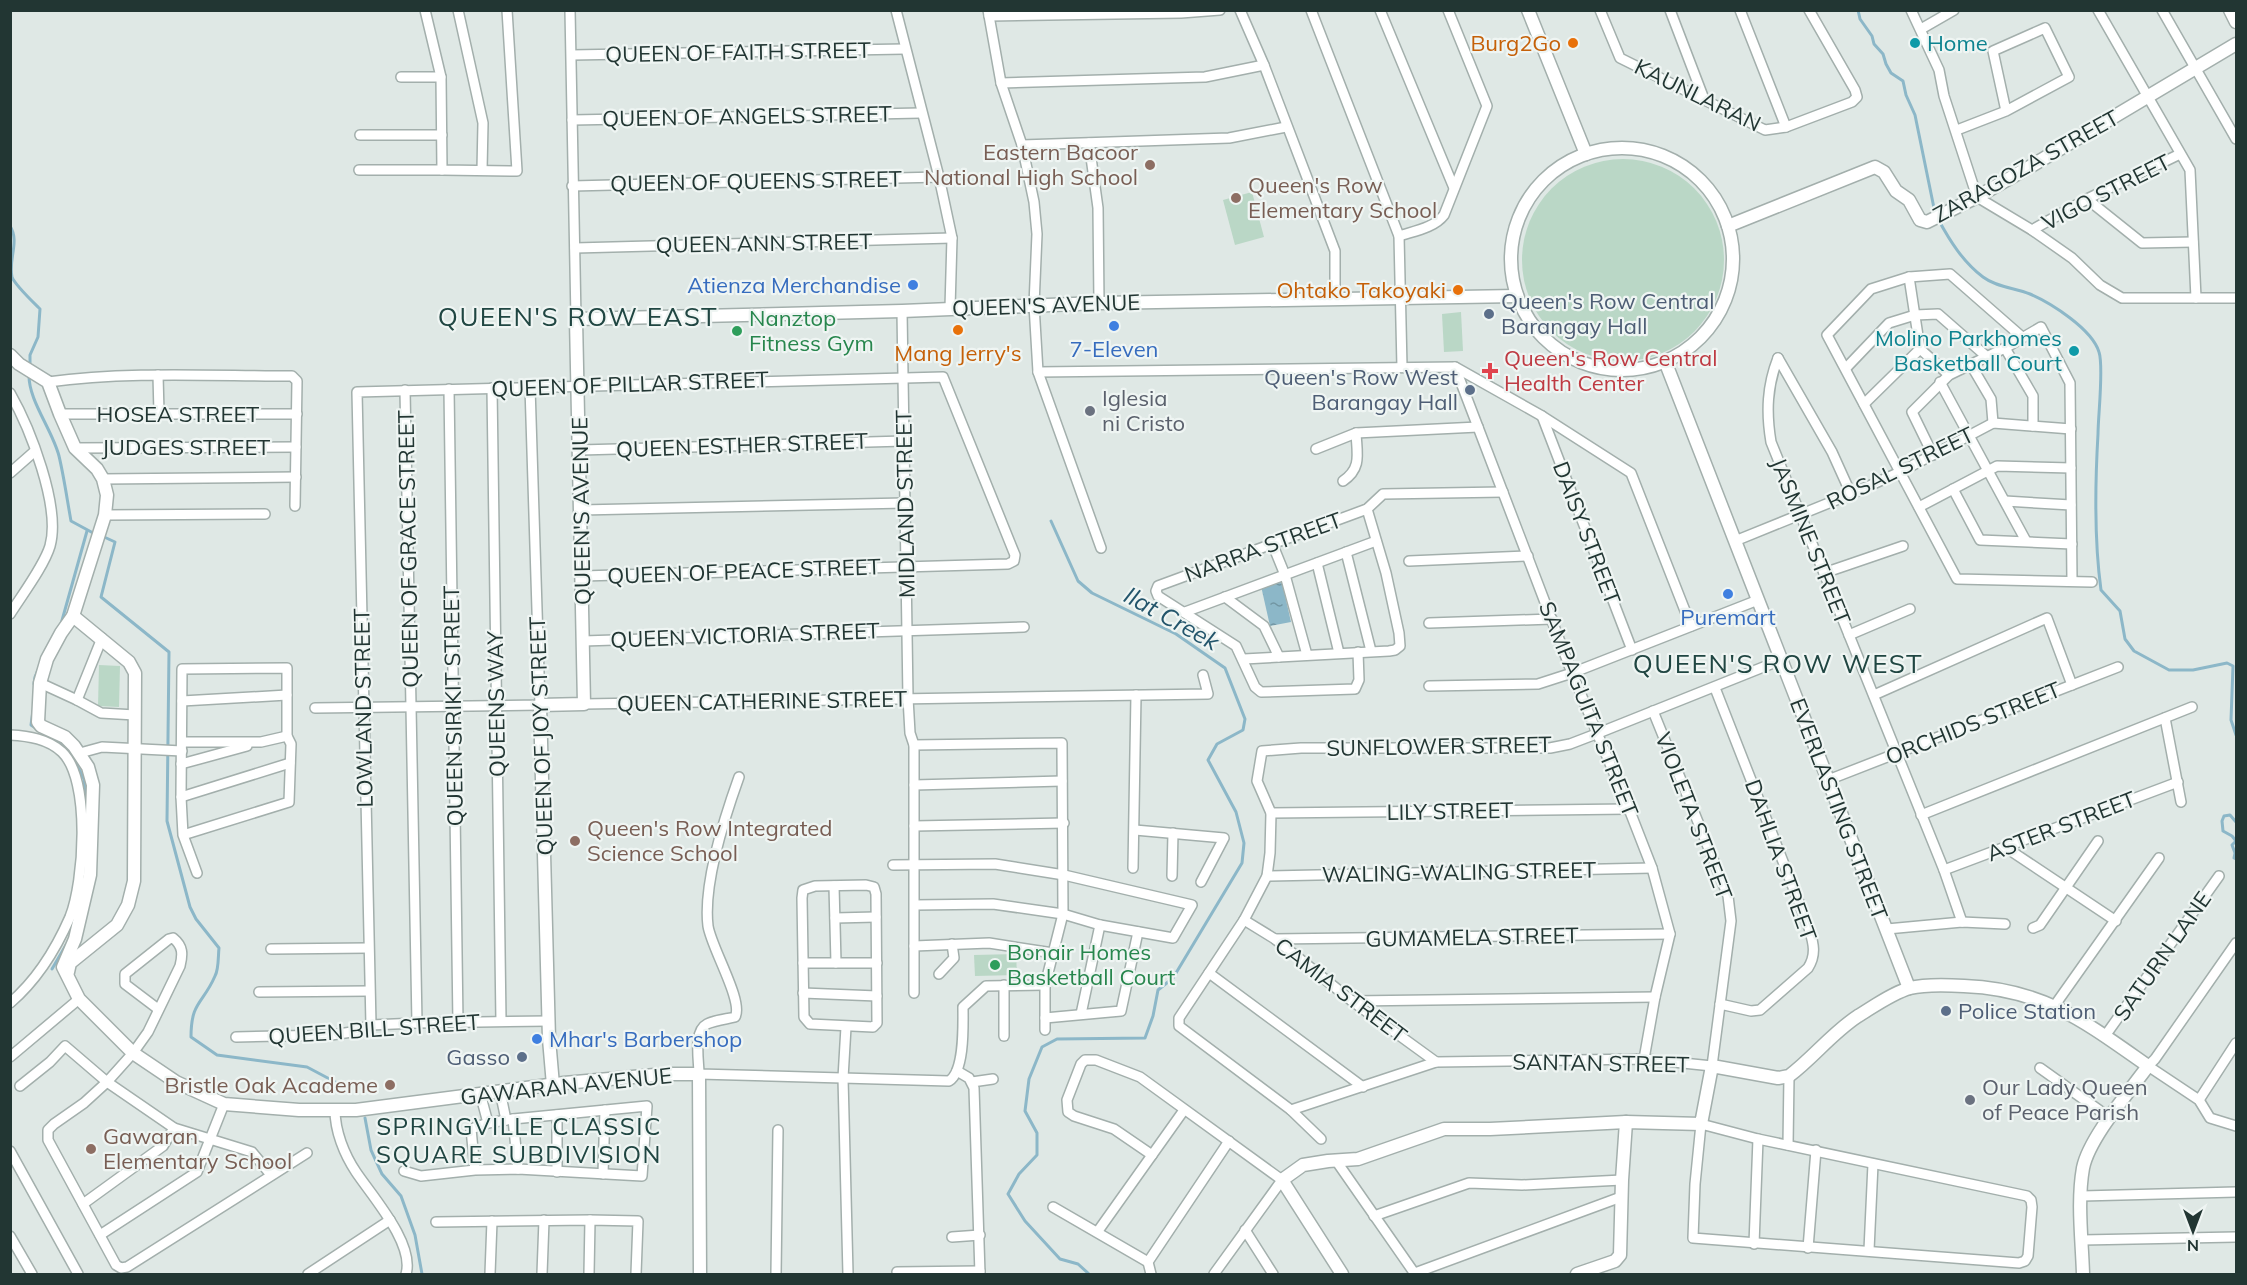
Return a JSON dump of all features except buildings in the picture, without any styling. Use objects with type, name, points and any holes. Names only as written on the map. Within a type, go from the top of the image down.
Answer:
[{"type":"street","points":[[424,10],[441,77],[442,170]]},
{"type":"street","points":[[458,10],[483,123],[482,170]]},
{"type":"street","points":[[359,170],[517,171],[507,10]]},
{"type":"street","name":"QUEEN'S AVENUE","points":[[570,10],[584,704]]},
{"type":"street","points":[[896,10],[939,177],[952,238],[950,308]]},
{"type":"street","points":[[1101,548],[1038,372],[1034,305],[1037,234],[1034,202],[1022,145],[1001,83],[989,13],[1180,13],[1220,10]]},
{"type":"street","points":[[1240,10],[1264,65],[1335,251],[1335,298]]},
{"type":"street","points":[[1311,10],[1399,236],[1402,367]]},
{"type":"street","points":[[1380,10],[1454,188]]},
{"type":"street","points":[[1399,236],[1441,220],[1487,106],[1448,10]]},
{"type":"street","points":[[1528,10],[1586,154]]},
{"type":"street","name":"KAUNLARAN","points":[[1600,10],[1620,58],[1765,130],[1786,127],[1852,102],[1857,97],[1809,10]]},
{"type":"street","points":[[1670,10],[1704,99]]},
{"type":"street","points":[[1740,10],[1786,127]]},
{"type":"street","points":[[1911,10],[1939,70],[1944,96],[1977,197],[2032,230],[2072,258],[2100,285],[2122,298],[2236,298]]},
{"type":"street","points":[[1921,29],[1954,10]]},
{"type":"street","points":[[2098,10],[2190,170],[2196,298]]},
{"type":"street","points":[[2162,10],[2236,139]]},
{"type":"street","points":[[2230,10],[2236,22]]},
{"type":"street","points":[[1957,130],[2006,111],[2069,78],[2045,28],[1993,51],[2006,111]]},
{"type":"street","name":"ZARAGOZA STREET","points":[[1728,226],[1875,167],[1884,172],[1896,191],[1909,200],[1920,220],[1927,222],[1977,197],[2236,44]]},
{"type":"street","name":"QUEEN OF FAITH STREET","points":[[572,55],[905,49]]},
{"type":"street","points":[[1001,83],[1205,77],[1264,65]]},
{"type":"street","points":[[401,77],[441,77]]},
{"type":"street","name":"QUEEN OF ANGELS STREET","points":[[572,120],[921,113]]},
{"type":"street","points":[[1022,145],[1229,138],[1286,127]]},
{"type":"street","points":[[360,135],[442,135]]},
{"type":"street","points":[[1089,143],[1098,208],[1099,303]]},
{"type":"street","points":[[1625,148],[1659,155],[1674,162],[1689,171],[1713,196],[1728,226],[1733,259],[1732,275],[1723,306],[1699,339],[1665,361],[1627,370],[1601,368],[1577,360],[1554,347],[1536,329],[1517,296],[1513,281],[1511,249],[1516,226],[1525,204],[1545,179],[1571,160],[1586,154],[1625,148]]},
{"type":"street","name":"VIGO STREET","points":[[2032,230],[2087,199],[2180,154]]},
{"type":"street","name":"QUEEN OF QUEENS STREET","points":[[573,186],[939,177]]},
{"type":"street","points":[[2087,199],[2142,243],[2193,242]]},
{"type":"street","name":"QUEEN ANN STREET","points":[[575,248],[952,238]]},
{"type":"street","points":[[2022,337],[1950,274],[1909,277],[1870,289],[1827,334],[1957,579],[2092,582]]},
{"type":"street","points":[[1909,277],[1920,349],[1949,375]]},
{"type":"street","name":"QUEEN'S AVENUE","points":[[576,319],[902,311],[1099,303],[1517,296]]},
{"type":"street","name":"MIDLAND STREET","points":[[902,311],[908,698],[910,733],[914,745],[914,993]]},
{"type":"street","points":[[1846,368],[1889,323],[1915,315],[1938,314],[1986,356]]},
{"type":"street","points":[[1933,455],[1912,412],[1949,375],[2006,348],[2041,327],[2070,383],[2072,581]]},
{"type":"street","points":[[2006,348],[2033,396],[2033,426]]},
{"type":"street","points":[[1864,404],[1920,349]]},
{"type":"street","name":"JASMINE STREET","points":[[1851,494],[1832,452],[1778,358],[1771,376],[1767,418],[1771,442],[1944,870],[1962,922]]},
{"type":"street","points":[[15,360],[48,382],[158,375],[292,376],[297,381],[296,506]]},
{"type":"street","name":"EVERLASTING STREET","points":[[1665,361],[1909,988]]},
{"type":"street","points":[[1971,365],[1991,399],[1993,423]]},
{"type":"street","points":[[1038,372],[1455,367],[1542,416],[1631,473],[1691,626]]},
{"type":"street","name":"SAMPAGUITA STREET","points":[[1455,367],[1572,673],[1652,868],[1670,934],[1655,997],[1644,1059]]},
{"type":"street","points":[[158,375],[159,413]]},
{"type":"street","name":"QUEEN OF PILLAR STREET","points":[[357,392],[943,377],[1015,555],[1014,561],[1008,564],[906,566]]},
{"type":"street","points":[[48,382],[75,448],[90,461],[103,479],[106,495],[105,516],[73,616],[47,659],[39,683],[38,722],[41,726],[65,737],[80,753],[91,774],[93,784],[91,863],[86,896],[77,930],[64,961],[63,968],[68,976]]},
{"type":"street","points":[[1940,382],[2026,541]]},
{"type":"street","name":"QUEEN OF JOY STREET","points":[[530,387],[549,1021],[553,1085]]},
{"type":"street","name":"QUEENS WAY","points":[[492,388],[501,1021]]},
{"type":"street","name":"QUEEN SIRIKIT STREET","points":[[449,389],[458,1023]]},
{"type":"street","name":"QUEEN OF GRACE STREET","points":[[405,390],[417,1023]]},
{"type":"street","name":"LOWLAND STREET","points":[[357,392],[370,1025]]},
{"type":"street","points":[[10,393],[23,417],[44,474],[51,532],[50,547],[10,614]]},
{"type":"street","name":"HOSEA STREET","points":[[60,414],[297,414]]},
{"type":"street","name":"DAISY STREET","points":[[1542,416],[1632,650]]},
{"type":"street","name":"ROSAL STREET","points":[[1735,541],[1900,472],[1993,423],[2071,429]]},
{"type":"street","points":[[1316,448],[1356,433],[1478,427]]},
{"type":"street","points":[[1343,481],[1352,475],[1356,468],[1356,433]]},
{"type":"street","name":"QUEEN ESTHER STREET","points":[[580,450],[904,441]]},
{"type":"street","name":"JUDGES STREET","points":[[75,448],[296,447]]},
{"type":"street","points":[[10,473],[35,451]]},
{"type":"street","points":[[1919,507],[1996,466],[2071,468]]},
{"type":"street","points":[[103,479],[296,477]]},
{"type":"street","points":[[1953,489],[1980,540],[2072,544]]},
{"type":"street","name":"NARRA STREET","points":[[1185,612],[1158,596],[1156,591],[1158,586],[1367,509],[1383,494],[1503,492]]},
{"type":"street","points":[[2005,501],[2071,505]]},
{"type":"street","points":[[581,510],[905,503]]},
{"type":"street","points":[[1244,659],[1395,650],[1400,646],[1386,573],[1367,509]]},
{"type":"street","points":[[105,516],[265,514]]},
{"type":"street","points":[[1185,612],[1376,541]]},
{"type":"street","points":[[1272,543],[1285,575],[1307,655]]},
{"type":"street","points":[[1824,573],[1903,546]]},
{"type":"street","points":[[1346,552],[1371,651]]},
{"type":"street","points":[[1408,561],[1528,556]]},
{"type":"street","points":[[1317,563],[1339,653]]},
{"type":"street","name":"QUEEN OF PEACE STREET","points":[[582,576],[906,566]]},
{"type":"street","points":[[1225,597],[1264,626],[1279,657]]},
{"type":"street","points":[[1430,686],[1538,684],[1572,673],[1758,600]]},
{"type":"street","points":[[1849,635],[1910,609]]},
{"type":"street","points":[[1185,612],[1236,646],[1256,687],[1261,692],[1354,689],[1359,680],[1358,652]]},
{"type":"street","points":[[68,976],[70,963],[117,925],[128,905],[134,881],[136,747],[135,673],[129,662],[73,616]]},
{"type":"street","points":[[1874,695],[2047,618],[2072,685]]},
{"type":"street","points":[[1430,623],[1552,619]]},
{"type":"street","name":"QUEEN VICTORIA STREET","points":[[583,641],[1024,627]]},
{"type":"street","points":[[76,700],[102,638]]},
{"type":"street","name":"SUNFLOWER STREET","points":[[1271,813],[1257,781],[1262,751],[1301,748],[1550,748],[1570,744],[1781,660]]},
{"type":"street","name":"ORCHIDS STREET","points":[[1828,780],[2118,667]]},
{"type":"street","points":[[183,835],[289,802],[291,744],[287,736],[287,668],[182,669],[179,747],[182,764],[183,835],[196,873]]},
{"type":"street","name":"QUEEN CATHERINE STREET","points":[[315,708],[1208,694],[1203,675]]},
{"type":"street","points":[[39,683],[101,713],[135,715]]},
{"type":"street","name":"DAHLIA STREET","points":[[1715,688],[1809,928],[1814,952],[1813,960],[1808,968],[1760,1010],[1751,1011],[1720,1004]]},
{"type":"street","points":[[182,700],[288,695]]},
{"type":"street","points":[[1133,868],[1136,695]]},
{"type":"street","points":[[1921,815],[2192,707]]},
{"type":"street","name":"VIOLETA STREET","points":[[1653,711],[1728,896],[1731,921],[1712,1066]]},
{"type":"street","points":[[2165,718],[2181,801]]},
{"type":"street","points":[[10,735],[33,737],[50,744],[62,753],[74,771],[80,794],[81,846],[79,880],[70,915],[47,962],[10,1004]]},
{"type":"street","points":[[182,764],[287,736]]},
{"type":"street","points":[[80,753],[102,747],[156,749],[261,742]]},
{"type":"street","points":[[914,745],[1062,743],[1063,914],[1045,985],[1045,1030]]},
{"type":"street","points":[[181,797],[290,763]]},
{"type":"street","points":[[739,777],[715,859],[708,903],[708,926],[717,957],[731,983],[738,1011],[735,1017],[708,1024],[701,1029],[699,1074],[949,1081],[954,1078],[957,1071],[963,1038],[963,1007],[986,986],[1045,985]]},
{"type":"street","points":[[914,785],[1062,782]]},
{"type":"street","name":"ASTER STREET","points":[[1944,870],[2178,782]]},
{"type":"street","name":"LILY STREET","points":[[1271,813],[1629,809]]},
{"type":"street","points":[[1271,813],[1267,876],[1244,920],[1179,1018],[1179,1026],[1291,1110],[1321,1140]]},
{"type":"street","points":[[914,826],[1064,823]]},
{"type":"street","points":[[1135,830],[1224,838],[1202,882]]},
{"type":"street","points":[[1172,876],[1173,833]]},
{"type":"street","points":[[2033,928],[2040,925],[2098,841]]},
{"type":"street","points":[[2005,847],[2116,921]]},
{"type":"street","points":[[2055,1005],[2158,858]]},
{"type":"street","points":[[892,865],[995,864],[1064,875],[1192,905],[1173,938],[1100,925],[1063,914],[993,904],[915,905]]},
{"type":"street","name":"WALING-WALING STREET","points":[[1267,876],[1652,868]]},
{"type":"street","name":"SATURN LANE","points":[[2106,1036],[2219,876]]},
{"type":"street","points":[[815,886],[874,887],[876,917],[878,1019],[873,1027],[810,1024],[804,1017],[802,898],[804,890],[815,886]]},
{"type":"street","points":[[834,886],[836,963]]},
{"type":"street","points":[[835,918],[876,917]]},
{"type":"street","name":"CAMIA STREET","points":[[1244,920],[1275,939],[1352,1001],[1436,1062]]},
{"type":"street","points":[[1887,929],[1962,922],[2006,924]]},
{"type":"street","points":[[1081,1014],[1100,925]]},
{"type":"street","points":[[1045,1018],[1121,1011],[1138,932]]},
{"type":"street","name":"GUMAMELA STREET","points":[[1275,939],[1670,934]]},
{"type":"street","points":[[158,1009],[125,984],[123,979],[125,974],[173,938],[182,949],[183,955],[180,966],[148,1032],[133,1053],[106,1082],[48,1130],[48,1140],[116,1265],[121,1268],[127,1267],[307,1153]]},
{"type":"street","points":[[914,946],[989,943],[1053,953]]},
{"type":"street","points":[[2084,1275],[2082,1196],[2083,1167],[2088,1154],[2110,1118],[2155,1059],[2236,943]]},
{"type":"street","points":[[939,974],[954,958],[952,944]]},
{"type":"street","points":[[270,949],[368,948]]},
{"type":"street","points":[[803,963],[876,963]]},
{"type":"street","points":[[1209,973],[1364,1087]]},
{"type":"street","name":"GAWARAN AVENUE","points":[[68,976],[79,999],[133,1053],[176,1083],[224,1104],[299,1110],[356,1110],[553,1085],[666,1074],[699,1074],[700,1275]]},
{"type":"street","points":[[1004,985],[1004,1036]]},
{"type":"street","points":[[1788,1145],[1789,1076],[1856,1017],[1909,988],[1955,985],[1976,986],[2030,996],[2055,1005],[2106,1036],[2199,1100],[2210,1118],[2236,1126]]},
{"type":"street","points":[[259,992],[369,991]]},
{"type":"street","points":[[804,993],[878,996]]},
{"type":"street","points":[[1352,1001],[1655,997]]},
{"type":"street","points":[[10,1057],[79,999]]},
{"type":"street","name":"QUEEN BILL STREET","points":[[236,1037],[331,1035],[352,1032],[370,1025],[549,1021]]},
{"type":"street","points":[[846,1027],[843,1078],[848,1275]]},
{"type":"street","points":[[2199,1100],[2236,1043]]},
{"type":"street","points":[[20,1086],[50,1062],[65,1046],[106,1082],[174,1128],[252,1152],[271,1176]]},
{"type":"street","name":"SANTAN STREET","points":[[1291,1110],[1436,1062],[1644,1059],[1712,1066],[1778,1078],[1789,1076]]},
{"type":"street","points":[[1152,1155],[1114,1129],[1068,1112],[1067,1100],[1081,1064],[1085,1060],[1096,1060],[1140,1077],[1282,1180],[1342,1275]]},
{"type":"street","points":[[1214,1275],[1282,1180],[1303,1165],[1358,1159],[1444,1129],[1626,1122],[1701,1124],[1758,1139],[2027,1196],[2031,1200],[2032,1207],[2028,1256],[2025,1261],[2019,1263],[1693,1238],[1701,1124],[1712,1066]]},
{"type":"street","points":[[2040,1068],[2110,1118]]},
{"type":"street","points":[[957,1071],[972,1082],[993,1079]]},
{"type":"street","points":[[897,1272],[980,1273],[976,1115],[972,1082]]},
{"type":"street","points":[[500,1091],[509,1119],[518,1169]]},
{"type":"street","points":[[480,1093],[488,1123]]},
{"type":"street","points":[[100,1235],[197,1172],[224,1104]]},
{"type":"street","points":[[404,1171],[421,1176],[476,1170],[518,1169],[642,1176],[647,1106],[509,1119],[471,1129],[476,1170]]},
{"type":"street","points":[[335,1110],[336,1130],[352,1163],[390,1220],[406,1252],[408,1272],[406,1275]]},
{"type":"street","points":[[603,1174],[605,1110]]},
{"type":"street","points":[[1098,1231],[1184,1110]]},
{"type":"street","points":[[557,1115],[557,1172]]},
{"type":"street","points":[[1577,1275],[1618,1259],[1620,1255],[1626,1122]]},
{"type":"street","points":[[83,1204],[163,1146],[174,1128]]},
{"type":"street","points":[[776,1275],[778,1130]]},
{"type":"street","points":[[1754,1244],[1758,1139]]},
{"type":"street","points":[[1148,1262],[1229,1142]]},
{"type":"street","points":[[1808,1248],[1816,1150]]},
{"type":"street","points":[[10,1151],[15,1169],[78,1275]]},
{"type":"street","points":[[1337,1162],[1415,1274],[1621,1197]]},
{"type":"street","points":[[1869,1250],[1873,1164]]},
{"type":"street","points":[[1374,1216],[1468,1183],[1522,1185],[1622,1180]]},
{"type":"street","points":[[2082,1196],[2236,1192]]},
{"type":"street","points":[[1053,1207],[1148,1262],[1151,1275]]},
{"type":"street","points":[[308,1275],[390,1220]]},
{"type":"street","points":[[542,1275],[544,1220]]},
{"type":"street","points":[[589,1275],[590,1220]]},
{"type":"street","points":[[490,1275],[492,1221]]},
{"type":"street","points":[[436,1222],[638,1221],[636,1275]]},
{"type":"street","points":[[1245,1230],[1273,1275]]},
{"type":"street","points":[[952,1237],[980,1235]]},
{"type":"street","points":[[10,1236],[32,1275]]},
{"type":"street","points":[[2082,1240],[2236,1237]]},
{"type":"green space","points":[[1623,159],[1652,163],[1671,171],[1701,196],[1712,212],[1720,231],[1724,260],[1720,289],[1712,308],[1687,338],[1671,349],[1652,357],[1623,361],[1594,357],[1575,349],[1545,324],[1534,308],[1526,289],[1522,260],[1526,231],[1534,212],[1559,182],[1575,171],[1594,163]]},
{"type":"green space","points":[[1252,192],[1264,237],[1235,245],[1223,200]]},
{"type":"green space","points":[[1461,312],[1463,351],[1444,352],[1442,314]]},
{"type":"green space","points":[[99,665],[120,666],[119,707],[98,706]]},
{"type":"green space","name":"Bonair Homes Basketball Court","points":[[1016,954],[1017,975],[975,976],[974,955]]},
{"type":"water","points":[[1282,582],[1291,622],[1270,626],[1261,586]]},
{"type":"waterway","points":[[1858,10],[1860,19],[1872,36],[1874,44],[1883,54],[1891,73],[1903,81],[1906,95],[1915,115],[1935,213]]},
{"type":"waterway","points":[[1938,219],[1958,251],[1983,277],[2030,294],[2049,304],[2080,326],[2095,343],[2099,352],[2101,369],[2096,473],[2097,551],[2101,590],[2120,611],[2125,639],[2134,651],[2169,670],[2193,670],[2227,663],[2233,666],[2231,720],[2236,735]]},
{"type":"waterway","points":[[10,226],[14,238],[12,277],[20,289],[40,309],[38,337],[30,355],[30,367]]},
{"type":"waterway","points":[[29,374],[32,394],[59,456],[71,521],[95,534]]},
{"type":"waterway","name":"Ilat Creek","points":[[1051,521],[1078,581],[1092,593],[1176,634],[1225,668],[1245,719],[1243,730],[1217,744],[1208,760],[1236,812],[1244,843],[1242,863],[1173,978],[1158,990],[1153,1016],[1145,1038],[1057,1039],[1042,1047],[1029,1079],[1025,1111],[1037,1133],[1037,1155],[1019,1174],[1008,1194],[1025,1221],[1060,1259],[1078,1264],[1089,1274]]},
{"type":"waterway","points":[[61,624],[87,531]]},
{"type":"waterway","points":[[102,536],[115,542],[101,597],[169,652],[167,821],[190,907],[196,919],[219,948],[216,973],[195,1009],[191,1037],[217,1055],[307,1067],[339,1084]]},
{"type":"waterway","points":[[34,684],[38,670]]},
{"type":"waterway","points":[[33,711],[31,725],[37,729]]},
{"type":"waterway","points":[[45,734],[69,750],[84,779],[86,818]]},
{"type":"waterway","points":[[2236,822],[2230,815],[2224,816],[2222,821],[2223,831],[2236,841],[2232,845],[2236,859]]},
{"type":"waterway","points":[[52,969],[66,945]]},
{"type":"waterway","points":[[365,1118],[371,1150],[382,1174],[401,1196],[415,1235],[422,1274]]},
{"type":"place","name":"Burg2Go","points":[[1573,43]]},
{"type":"place","name":"Home","points":[[1915,43]]},
{"type":"place","name":"Eastern Bacoor National High School","points":[[1150,165]]},
{"type":"place","name":"Queen's Row Elementary School","points":[[1236,198]]},
{"type":"place","name":"Atienza Merchandise","points":[[913,285]]},
{"type":"place","name":"Ohtako Takoyaki","points":[[1458,290]]},
{"type":"place","name":"Queen's Row Central Barangay Hall","points":[[1489,314]]},
{"type":"place","name":"7-Eleven","points":[[1114,326]]},
{"type":"place","name":"Mang Jerry's","points":[[958,330]]},
{"type":"place","name":"Nanztop Fitness Gym","points":[[737,331]]},
{"type":"place","name":"Molino Parkhomes Basketball Court","points":[[2074,351]]},
{"type":"place","name":"Queen's Row Central Health Center","points":[[1490,371]]},
{"type":"place","name":"Queen's Row West Barangay Hall","points":[[1470,390]]},
{"type":"place","name":"Iglesia ni Cristo","points":[[1090,411]]},
{"type":"place","name":"Puremart","points":[[1728,594]]},
{"type":"place","name":"Queen's Row Integrated Science School","points":[[575,841]]},
{"type":"place","name":"Bonair Homes Basketball Court","points":[[995,965]]},
{"type":"place","name":"Police Station","points":[[1946,1011]]},
{"type":"place","name":"Mhar's Barbershop","points":[[537,1039]]},
{"type":"place","name":"Gasso","points":[[522,1057]]},
{"type":"place","name":"Bristle Oak Academe","points":[[390,1085]]},
{"type":"place","name":"Our Lady Queen of Peace Parish","points":[[1970,1100]]},
{"type":"place","name":"Gawaran Elementary School","points":[[91,1149]]},
{"type":"district","name":"QUEEN'S ROW EAST","points":[[578,316]]},
{"type":"district","name":"QUEEN'S ROW WEST","points":[[1778,663]]},
{"type":"district","name":"SPRINGVILLE CLASSIC SQUARE SUBDIVISION","points":[[519,1140]]}]
